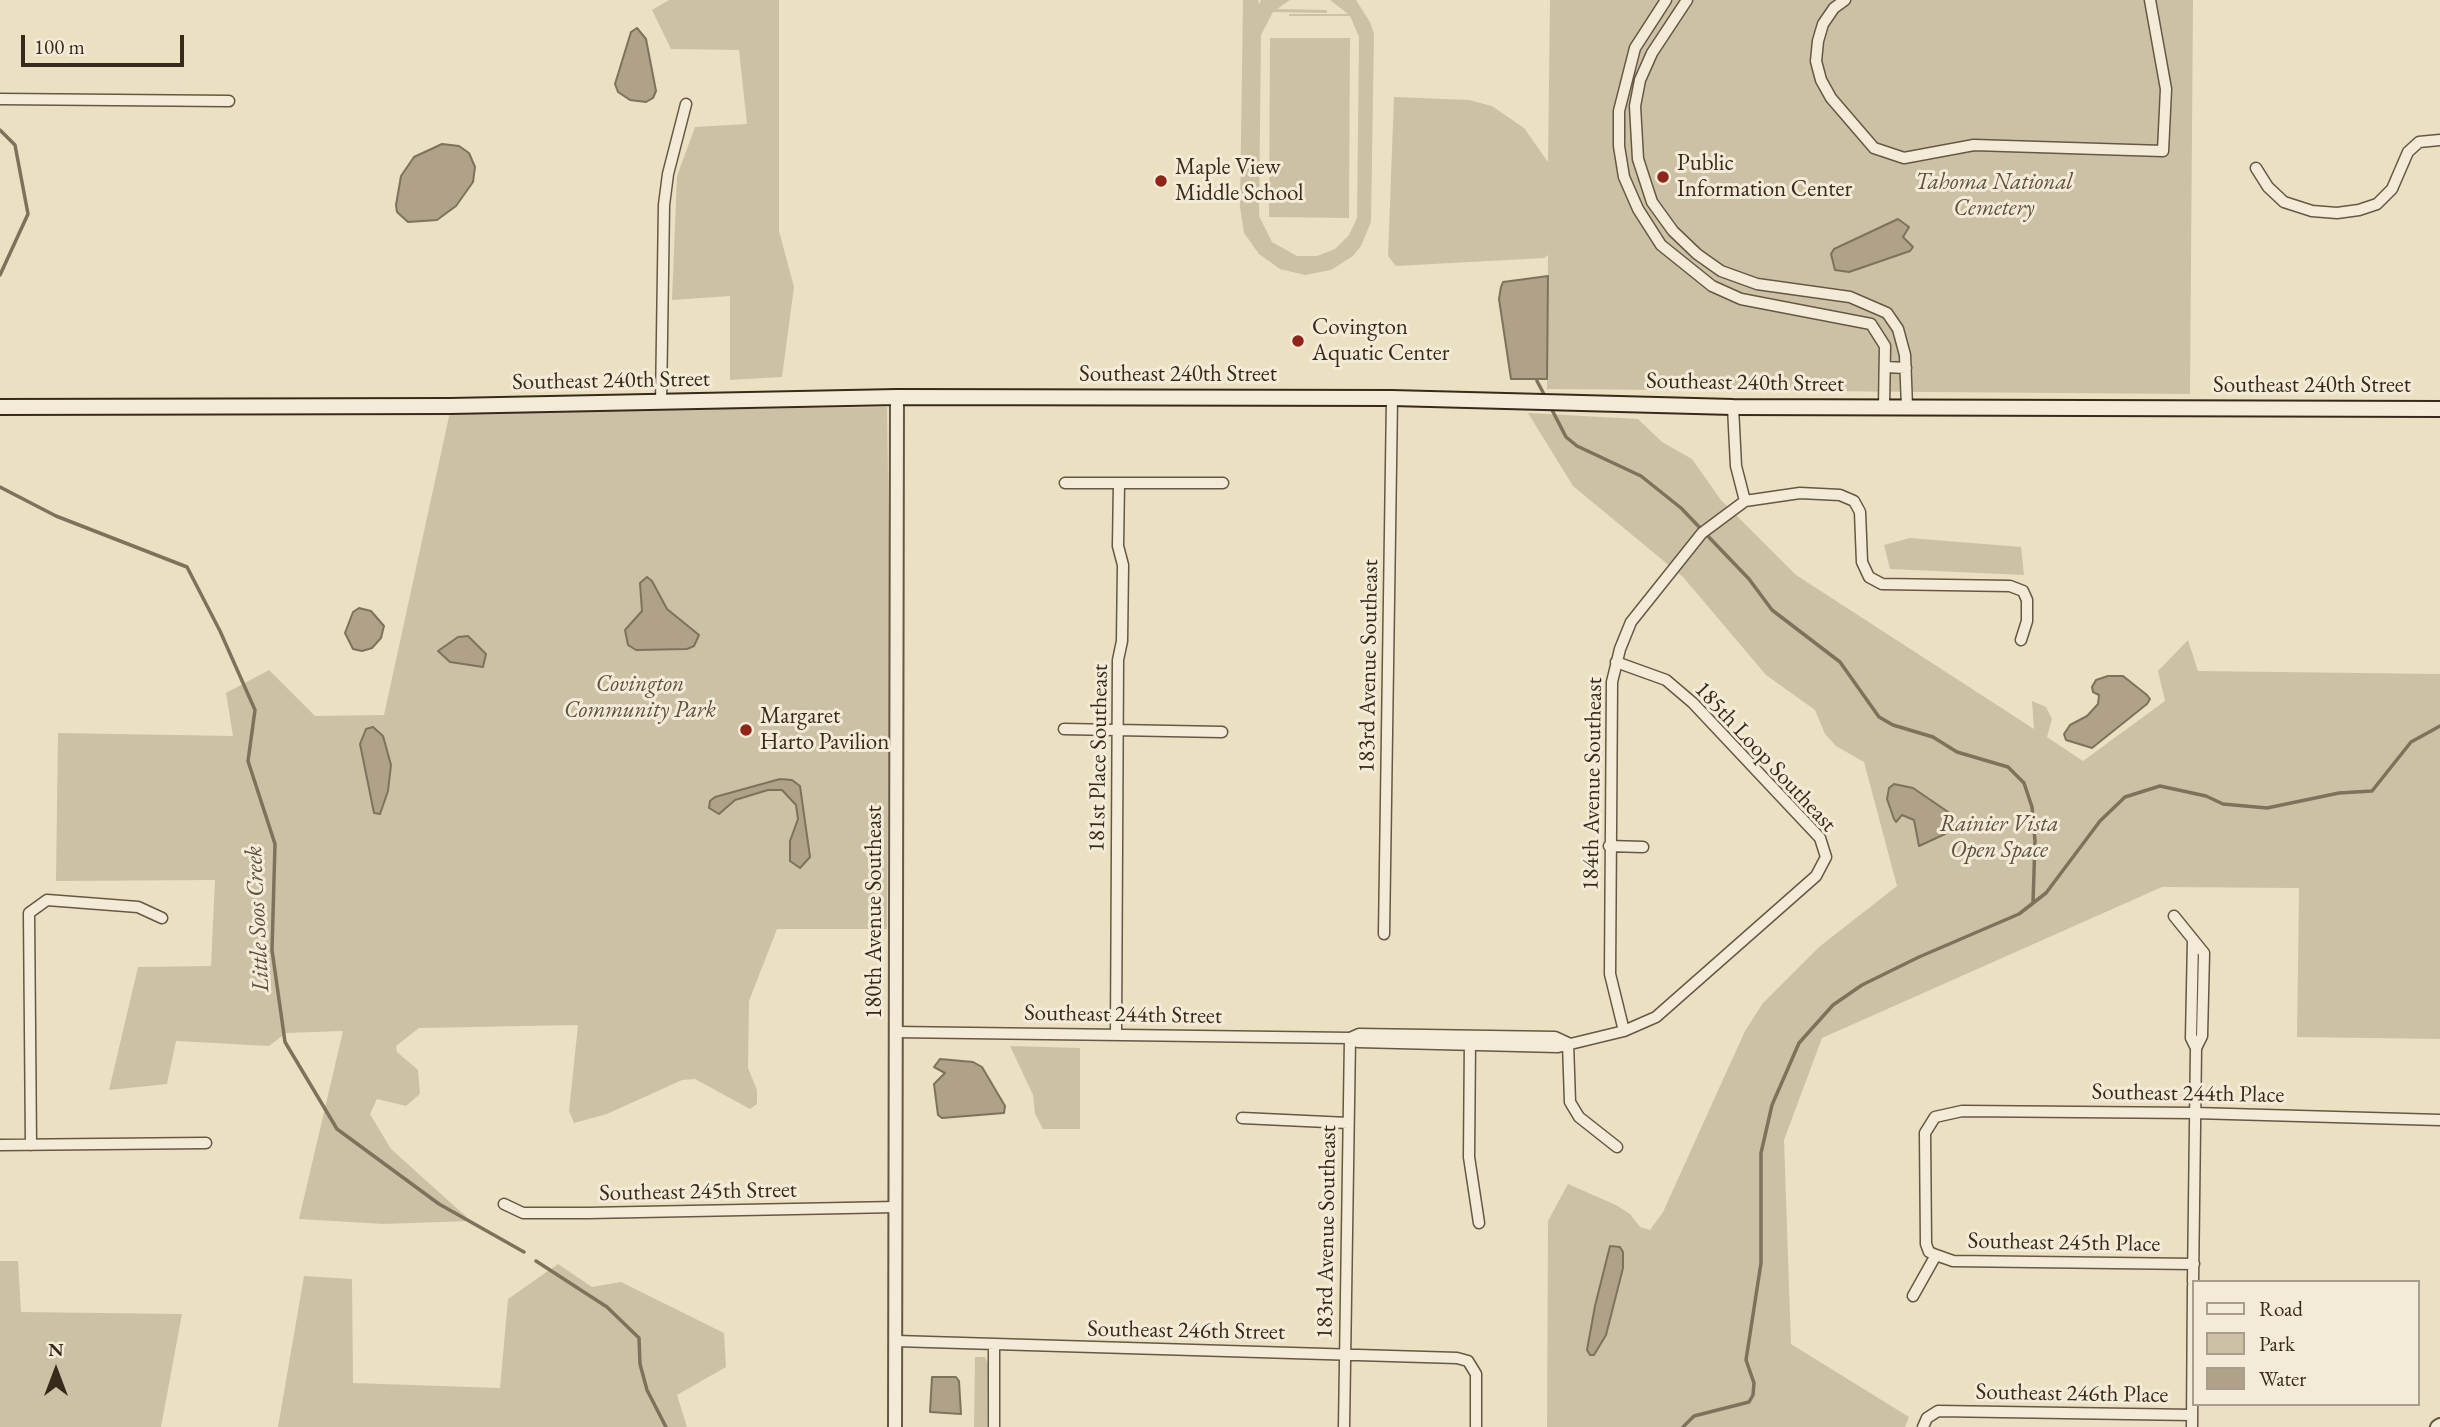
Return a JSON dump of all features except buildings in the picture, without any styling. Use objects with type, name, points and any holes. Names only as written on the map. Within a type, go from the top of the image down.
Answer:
[{"type":"main road","name":"Southeast 240th Street","points":[[0,407],[661,403],[897,397],[1392,398],[1733,407],[2440,409]]},
{"type":"street","points":[[1666,0],[1635,48],[1619,111],[1619,146],[1624,177],[1636,205],[1661,245],[1712,286],[1741,299],[1871,324],[1885,346],[1884,407]]},
{"type":"street","points":[[1687,0],[1652,53],[1640,80],[1635,106],[1635,135],[1645,186],[1673,231],[1697,254],[1721,271],[1758,284],[1850,297],[1887,313],[1898,329],[1906,368],[1907,407]]},
{"type":"street","points":[[1845,0],[1834,8],[1823,24],[1816,61],[1821,80],[1832,99],[1874,148],[1904,158],[1973,145],[2163,150],[2166,89],[2150,0]]},
{"type":"street","points":[[0,99],[229,101]]},
{"type":"street","points":[[661,403],[664,205],[668,174],[686,104]]},
{"type":"street","points":[[2256,168],[2268,187],[2284,202],[2312,211],[2337,213],[2359,210],[2377,204],[2392,189],[2408,152],[2419,142],[2440,140]]},
{"type":"street","points":[[1803,311],[1804,292]]},
{"type":"street","points":[[1885,367],[1906,368]]},
{"type":"street","name":"180th Avenue Southeast","points":[[895,1427],[897,397]]},
{"type":"street","name":"183rd Avenue Southeast","points":[[1384,934],[1392,398]]},
{"type":"street","points":[[1733,407],[1736,466],[1745,501],[1800,493],[1840,495],[1854,501],[1862,527],[1862,562],[1869,577],[1882,584],[2010,586],[2023,591],[2028,600],[2027,621],[2021,640]]},
{"type":"street","points":[[1065,483],[1223,483]]},
{"type":"street","name":"181st Place Southeast","points":[[1115,1034],[1118,660],[1122,642],[1123,565],[1118,547],[1119,483]]},
{"type":"street","name":"184th Avenue Southeast","points":[[1623,1031],[1610,974],[1610,698],[1616,662],[1625,634],[1641,607],[1702,533],[1745,501]]},
{"type":"street","name":"185th Loop Southeast","points":[[1616,662],[1666,680],[1693,703],[1820,838],[1826,857],[1816,876],[1656,1017],[1623,1031]]},
{"type":"street","points":[[1064,729],[1222,732]]},
{"type":"street","points":[[1609,846],[1643,847]]},
{"type":"street","points":[[31,1145],[29,913],[47,900],[138,907],[162,918]]},
{"type":"street","points":[[2174,916],[2193,940],[2191,1038],[2196,1048],[2193,1280]]},
{"type":"street","name":"Southeast 244th Street","points":[[895,1032],[1350,1038],[1359,1034],[1469,1040],[1555,1037],[1568,1043],[1623,1031]]},
{"type":"street","name":"183rd Avenue Southeast","points":[[1344,1427],[1350,1038]]},
{"type":"street","points":[[1469,1040],[1469,1157],[1479,1223]]},
{"type":"street","points":[[1568,1043],[1570,1102],[1579,1117],[1617,1147]]},
{"type":"street","name":"Southeast 244th Place","points":[[1936,1255],[1929,1252],[1926,1244],[1925,1133],[1935,1117],[1962,1111],[2195,1113],[2440,1120]]},
{"type":"street","points":[[1242,1118],[1348,1123]]},
{"type":"street","points":[[0,1146],[206,1143]]},
{"type":"street","name":"Southeast 245th Street","points":[[504,1204],[523,1213],[896,1207]]},
{"type":"street","points":[[1913,1296],[1936,1255]]},
{"type":"street","name":"Southeast 245th Place","points":[[1936,1255],[1953,1261],[2193,1264]]},
{"type":"street","name":"Southeast 246th Street","points":[[896,1341],[994,1346],[1457,1357],[1472,1366],[1476,1374],[1476,1427]]},
{"type":"street","points":[[994,1346],[994,1427]]},
{"type":"street","points":[[2192,1406],[2192,1427]]},
{"type":"street","name":"Southeast 246th Place","points":[[1923,1427],[1927,1418],[1938,1411],[1951,1410],[2192,1415]]},
{"type":"green space","points":[[669,0],[779,0],[779,231],[794,287],[782,377],[730,380],[730,296],[672,300],[677,176],[695,127],[747,124],[739,50],[671,49],[652,10]]},
{"type":"green space","points":[[1243,0],[1258,0],[1259,4],[1261,0],[1290,0],[1277,9],[1327,10],[1327,13],[1273,12],[1261,35],[1259,216],[1272,242],[1297,256],[1317,256],[1335,249],[1349,235],[1357,218],[1359,37],[1350,16],[1289,14],[1348,14],[1330,0],[1356,0],[1374,34],[1371,222],[1361,246],[1353,256],[1331,270],[1305,275],[1280,269],[1259,254],[1244,233],[1240,207]]},
{"type":"green space","name":"Tahoma National Cemetery","points":[[1550,0],[2193,0],[2190,394],[1547,389],[1548,255],[1544,258],[1396,266],[1388,256],[1394,97],[1469,100],[1492,106],[1524,128],[1548,162]]},
{"type":"green space","points":[[1270,38],[1350,38],[1349,218],[1269,217]]},
{"type":"green space","name":"Covington Community Park","points":[[887,407],[890,605],[887,929],[777,929],[749,1001],[748,1068],[757,1090],[757,1104],[750,1109],[695,1079],[682,1080],[607,1114],[574,1123],[569,1111],[578,1025],[419,1028],[396,1046],[397,1052],[418,1070],[420,1094],[406,1106],[377,1099],[370,1114],[391,1149],[471,1221],[383,1224],[299,1219],[343,1031],[286,1033],[269,1046],[176,1041],[167,1084],[109,1090],[138,967],[211,966],[215,880],[56,881],[58,733],[233,736],[226,693],[269,670],[315,716],[384,715],[450,412]]},
{"type":"green space","name":"Rainier Vista Open Space","points":[[1528,413],[1638,419],[1662,442],[1692,459],[1721,500],[1796,575],[2034,729],[2032,701],[2046,707],[2052,719],[2047,737],[2083,761],[2165,701],[2158,671],[2188,640],[2198,671],[2440,674],[2440,1039],[2297,1037],[2299,888],[2162,887],[1822,1038],[1784,1140],[1791,1344],[1909,1417],[1905,1427],[1547,1427],[1548,1221],[1568,1184],[1616,1205],[1630,1214],[1640,1227],[1650,1230],[1663,1212],[1745,1031],[1763,1003],[1819,947],[1897,886],[1864,762],[1836,746],[1825,734],[1815,710],[1766,675],[1683,577],[1573,486]]},
{"type":"green space","points":[[1910,538],[2021,547],[2024,575],[1890,569],[1884,545]]},
{"type":"green space","points":[[1010,1046],[1080,1048],[1080,1129],[1043,1129],[1035,1114],[1033,1095]]},
{"type":"green space","points":[[0,1261],[18,1261],[21,1312],[182,1314],[161,1427],[0,1427]]},
{"type":"green space","points":[[558,1264],[592,1287],[621,1282],[724,1333],[726,1367],[677,1395],[687,1427],[278,1427],[304,1276],[352,1279],[353,1383],[500,1388],[508,1299]]},
{"type":"green space","points":[[975,1357],[985,1357],[988,1364],[987,1427],[974,1427]]},
{"type":"water","points":[[637,28],[646,39],[656,91],[653,98],[646,102],[630,100],[618,92],[615,84],[631,32]]},
{"type":"water","points":[[442,144],[459,146],[469,153],[475,167],[473,182],[456,206],[437,220],[408,222],[397,212],[401,176],[414,157]]},
{"type":"water","points":[[1898,219],[1909,227],[1903,237],[1913,247],[1910,251],[1849,272],[1835,270],[1831,254],[1834,249]]},
{"type":"water","points":[[1548,276],[1547,379],[1511,379],[1499,299],[1501,287],[1503,282]]},
{"type":"water","points":[[647,577],[652,581],[667,609],[699,635],[694,646],[687,649],[636,650],[628,645],[625,630],[642,611],[640,583]]},
{"type":"water","points":[[359,608],[371,611],[384,626],[381,638],[372,648],[362,651],[353,649],[345,633],[353,612]]},
{"type":"water","points":[[468,636],[486,654],[483,667],[450,662],[438,651],[458,637]]},
{"type":"water","points":[[2108,676],[2123,676],[2147,695],[2150,699],[2147,704],[2092,748],[2066,740],[2064,734],[2070,725],[2087,716],[2098,704],[2099,695],[2093,692],[2092,687],[2096,680]]},
{"type":"water","points":[[373,727],[383,736],[391,765],[388,791],[380,814],[374,813],[360,744],[366,729]]},
{"type":"water","points":[[780,779],[792,780],[800,786],[810,857],[800,868],[790,861],[790,841],[798,819],[796,805],[782,790],[768,790],[735,800],[719,814],[709,808],[710,801],[715,797]]},
{"type":"water","points":[[1894,784],[1913,788],[1954,816],[1956,823],[1945,834],[1919,846],[1914,820],[1902,815],[1896,822],[1894,819],[1887,799],[1889,788]]},
{"type":"water","points":[[940,1059],[973,1062],[982,1067],[1005,1106],[1004,1113],[942,1118],[938,1115],[934,1084],[945,1073],[934,1067]]},
{"type":"water","points":[[1610,1246],[1620,1247],[1623,1252],[1623,1268],[1606,1335],[1594,1355],[1590,1355],[1587,1350],[1595,1306]]},
{"type":"water","points":[[932,1377],[956,1377],[959,1381],[961,1414],[930,1412]]},
{"type":"waterway","name":"Little Soos Creek","points":[[0,130],[15,145],[28,214],[0,275]]},
{"type":"waterway","points":[[1537,381],[1546,398]]},
{"type":"waterway","points":[[1551,408],[1566,437],[1577,446],[1641,476],[1681,508],[1749,579],[1772,610],[1840,662],[1879,717],[1893,725],[1933,737],[1957,752],[2008,767],[2024,783],[2032,807],[2035,841],[2033,903]]},
{"type":"waterway","name":"Little Soos Creek","points":[[0,487],[56,516],[187,567],[220,631],[255,710],[248,761],[275,844],[272,950],[285,1042],[337,1129],[439,1204],[524,1252]]},
{"type":"waterway","points":[[1683,1427],[1694,1416],[1749,1402],[1753,1395],[1754,1383],[1746,1360],[1761,1263],[1761,1153],[1772,1105],[1799,1043],[1833,1005],[1862,985],[1919,957],[2019,914],[2046,893],[2100,821],[2125,797],[2160,786],[2206,796],[2223,804],[2267,808],[2339,793],[2372,791],[2411,742],[2440,726]]},
{"type":"waterway","name":"Little Soos Creek","points":[[536,1261],[607,1307],[639,1338],[640,1364],[647,1390],[666,1427]]},
{"type":"place","name":"Public Information Center","points":[[1663,177]]},
{"type":"place","name":"Maple View Middle School","points":[[1161,181]]},
{"type":"place","name":"Covington Aquatic Center","points":[[1298,341]]},
{"type":"place","name":"Margaret Harto Pavilion","points":[[746,730]]}]
